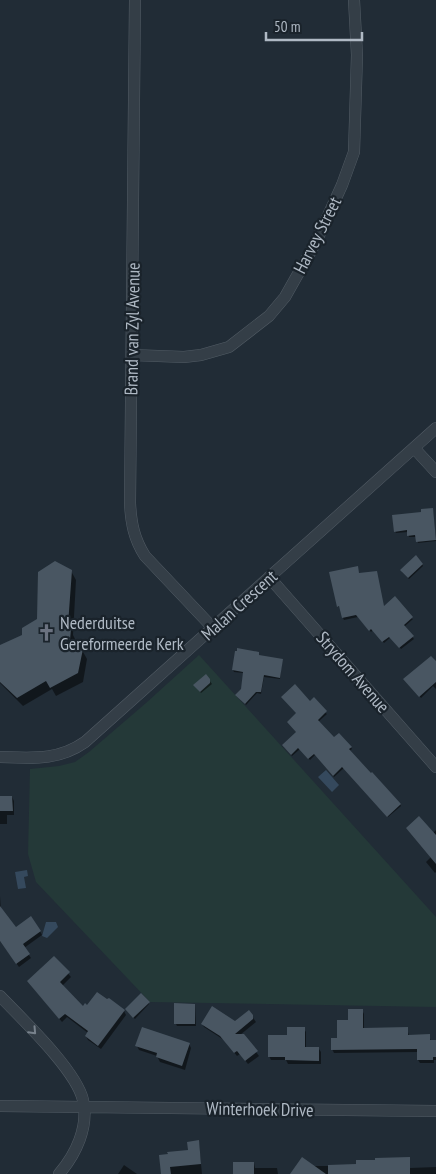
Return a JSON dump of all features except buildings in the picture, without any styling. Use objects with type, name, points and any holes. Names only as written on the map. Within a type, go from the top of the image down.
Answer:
[{"type":"street","name":"Brand van Zyl Avenue","points":[[135,0],[130,503],[132,530],[137,544],[145,556],[213,628]]},
{"type":"street","name":"Harvey Street","points":[[132,356],[184,357],[201,355],[229,347],[269,316],[285,297],[316,242],[342,185],[354,152],[357,55],[354,0]]},
{"type":"street","name":"Malan Crescent","points":[[0,757],[56,756],[72,751],[92,736],[436,428]]},
{"type":"street","points":[[414,448],[436,472]]},
{"type":"street","name":"Strydom Avenue","points":[[269,577],[436,767]]},
{"type":"street","points":[[0,996],[51,1050],[80,1090],[85,1107],[83,1131],[68,1163],[59,1174]]},
{"type":"street","name":"Winterhoek Drive","points":[[0,1106],[436,1111]]},
{"type":"green space","points":[[199,655],[436,917],[436,1007],[150,1002],[36,882],[28,854],[30,769],[75,762],[146,703]]},
{"type":"water","points":[[326,770],[339,785],[332,792],[318,777]]},
{"type":"water","points":[[27,870],[28,876],[24,877],[26,888],[18,889],[15,872]]},
{"type":"water","points":[[46,922],[56,922],[58,927],[47,938],[42,936]]},
{"type":"place","name":"Nederduitse Gereformeerde Kerk","points":[[46,632]]}]
